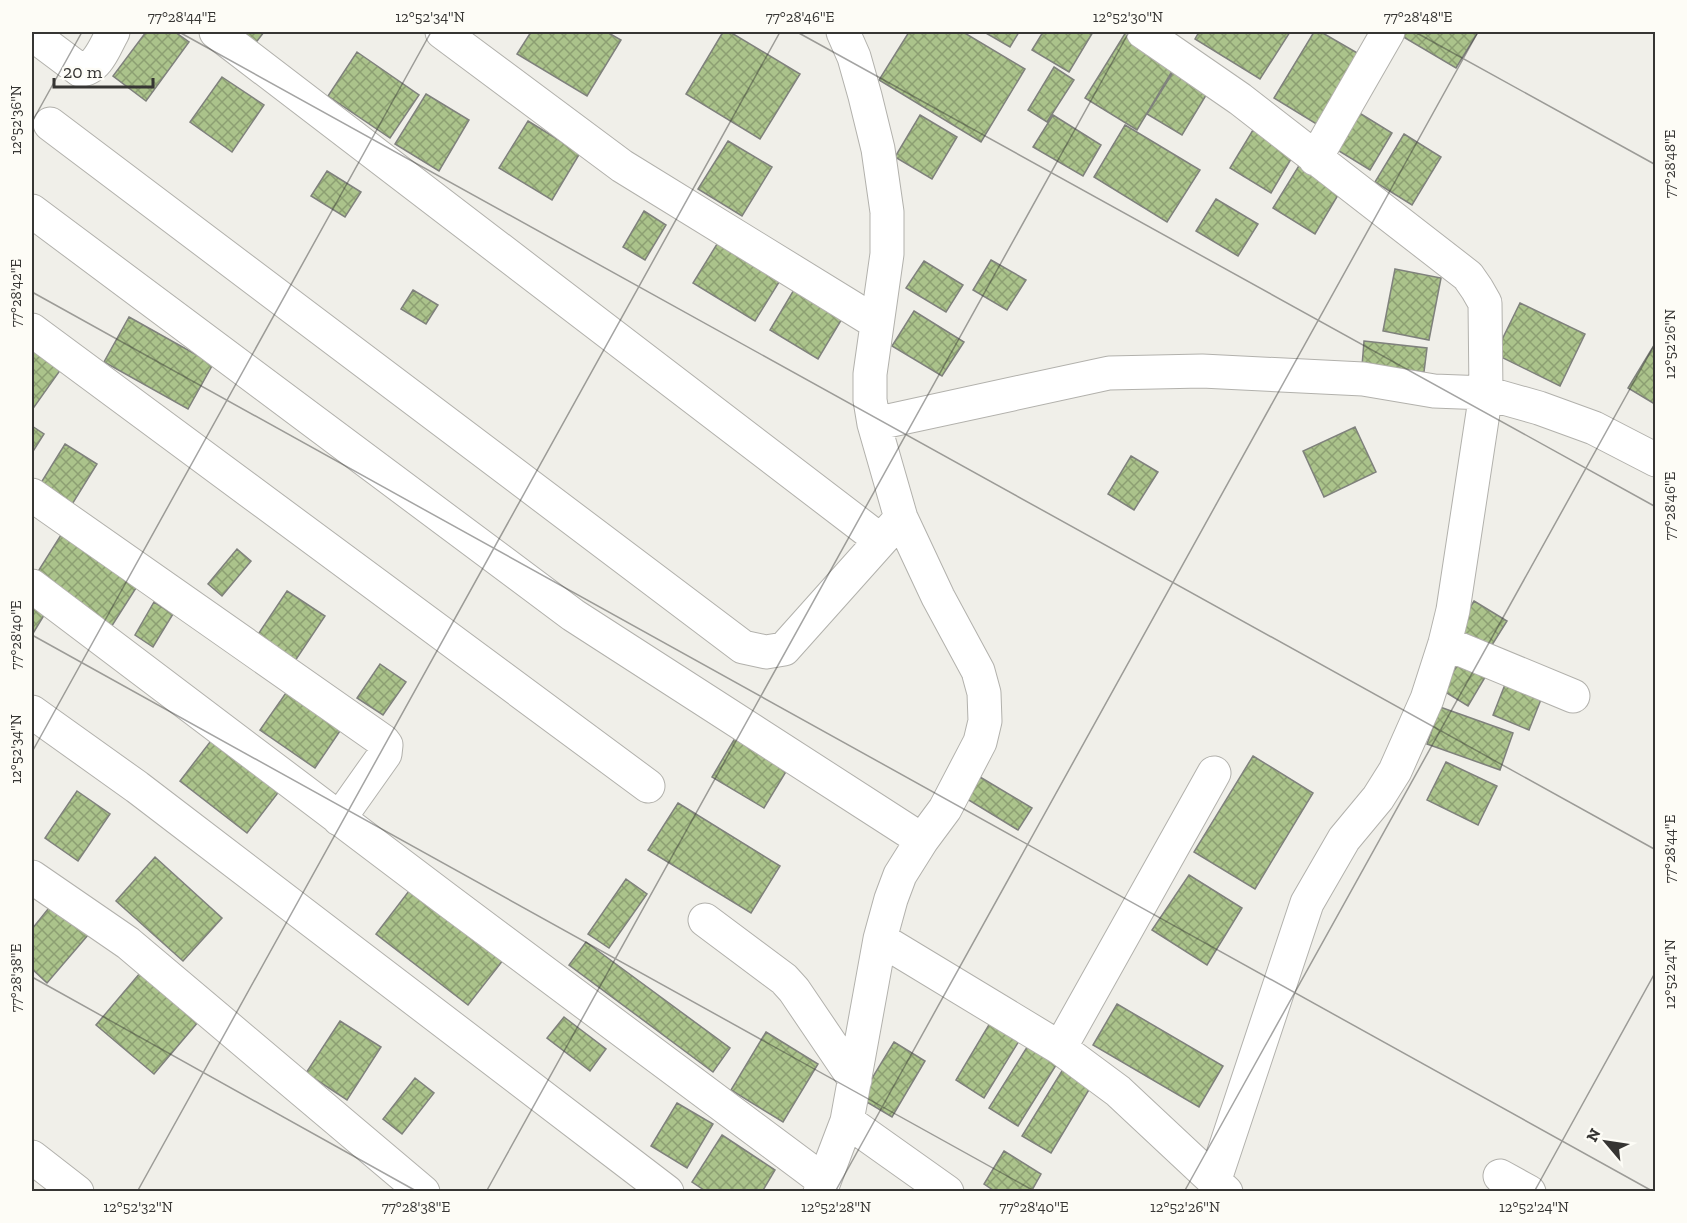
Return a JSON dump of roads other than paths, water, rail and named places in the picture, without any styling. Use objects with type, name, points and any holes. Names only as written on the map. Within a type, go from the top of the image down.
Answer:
[{"type":"street","points":[[32,34],[80,70],[91,68],[113,32]]},
{"type":"street","points":[[32,586],[822,1186],[847,1120],[880,939],[891,899],[900,875],[945,809],[981,742],[985,720],[984,693],[978,671],[938,597],[891,529],[216,32]]},
{"type":"street","points":[[442,32],[622,166],[876,323]]},
{"type":"street","points":[[843,32],[854,57],[875,139],[887,212],[886,254],[870,374],[870,400],[891,529]]},
{"type":"street","points":[[880,939],[1060,1048],[1118,1091],[1220,1186],[1307,903],[1344,839],[1378,798],[1395,771],[1427,699],[1445,643],[1453,610],[1486,393],[1485,303],[1468,276],[1240,99],[1143,32]]},
{"type":"street","points":[[1315,159],[1388,32]]},
{"type":"street","points":[[50,124],[743,646],[766,652],[784,649],[891,529]]},
{"type":"street","points":[[32,212],[573,615],[922,840]]},
{"type":"street","points":[[32,330],[648,786]]},
{"type":"street","points":[[874,424],[1108,373],[1202,371],[1363,379],[1434,391],[1486,393],[1539,408],[1594,428],[1656,460]]},
{"type":"street","points":[[32,495],[383,741],[386,745],[385,754],[339,819]]},
{"type":"street","points":[[1445,643],[1573,696]]},
{"type":"street","points":[[32,711],[137,787],[667,1191]]},
{"type":"street","points":[[1060,1048],[1214,773]]},
{"type":"street","points":[[32,877],[128,943],[423,1191]]},
{"type":"street","points":[[705,920],[794,990],[855,1080]]},
{"type":"street","points":[[847,1120],[947,1191]]},
{"type":"street","points":[[32,1157],[77,1191]]},
{"type":"street","points":[[1500,1176],[1529,1191]]}]
